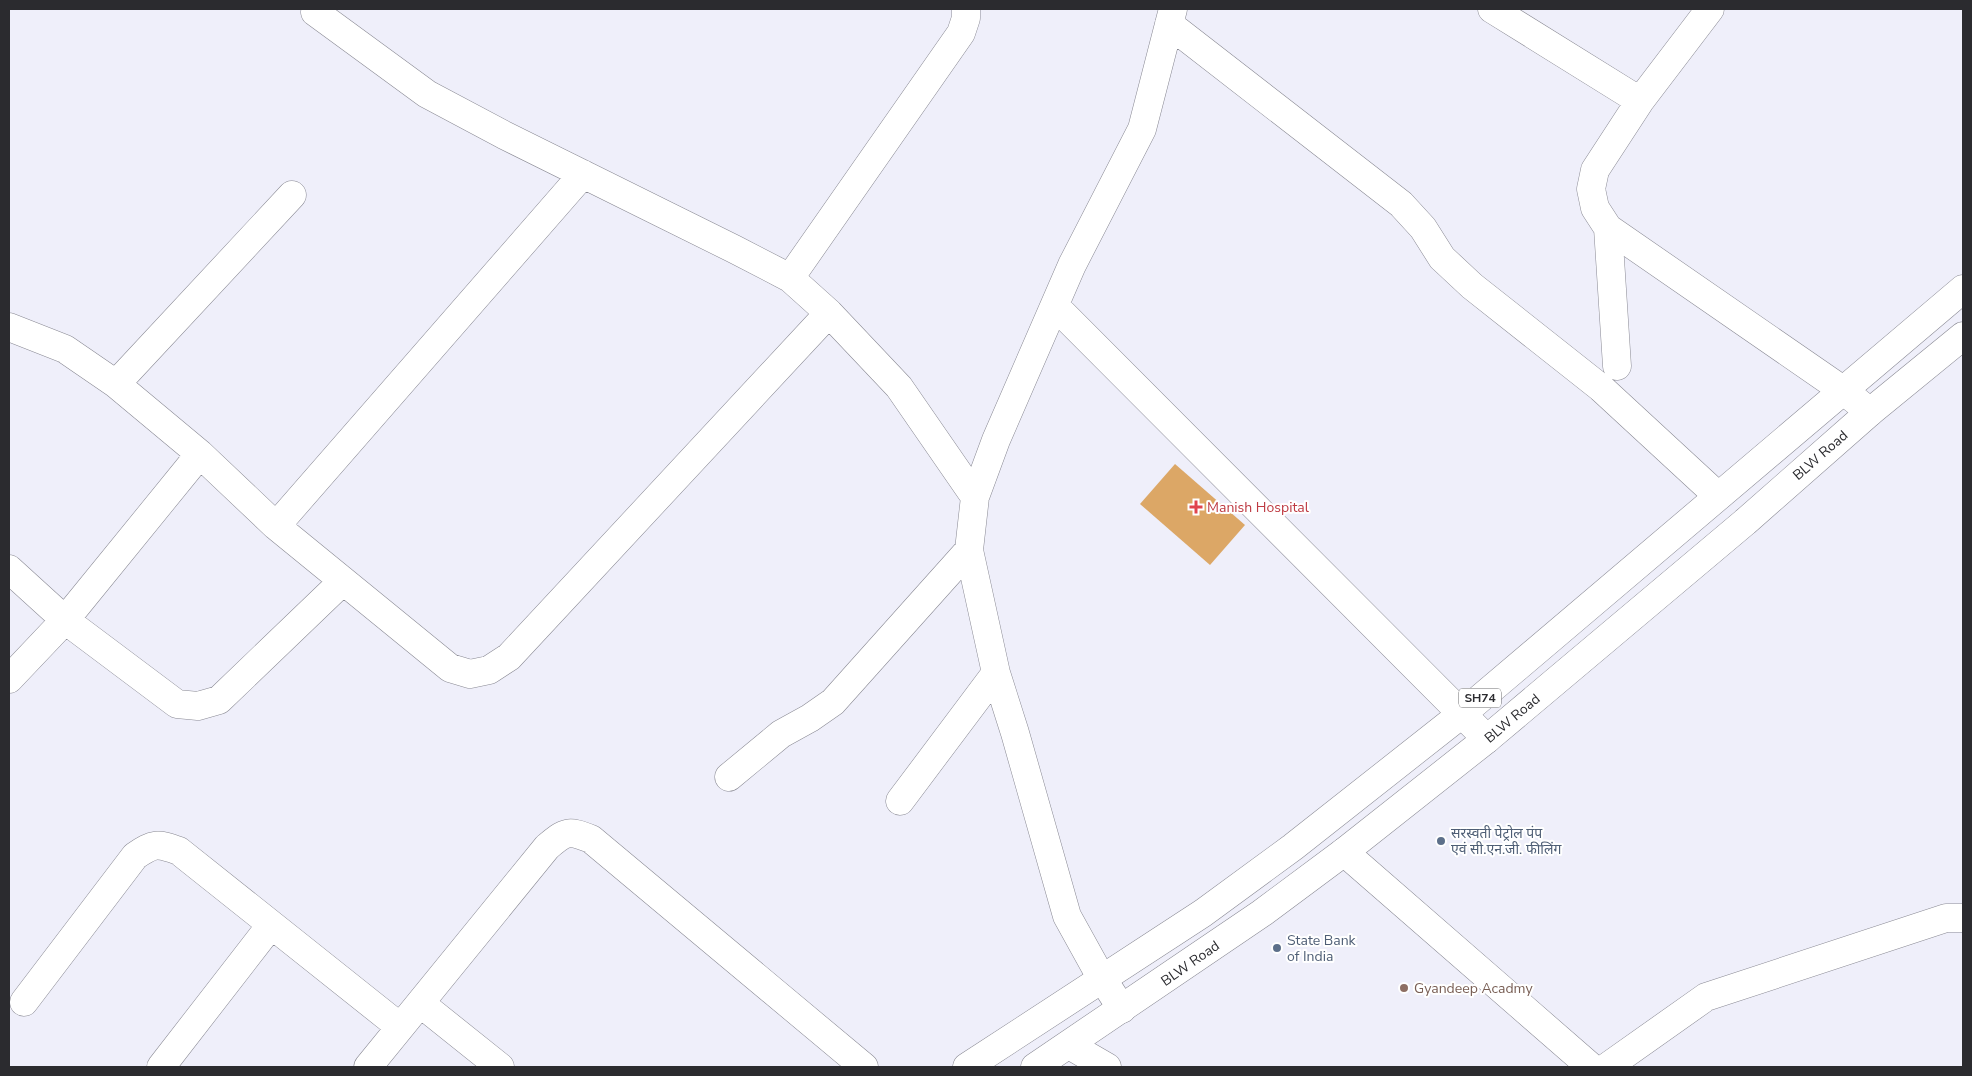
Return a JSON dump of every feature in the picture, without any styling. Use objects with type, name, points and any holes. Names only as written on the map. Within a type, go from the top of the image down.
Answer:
[{"type":"street","points":[[790,278],[961,33],[966,18],[966,9]]},
{"type":"street","points":[[1492,9],[1640,101]]},
{"type":"street","points":[[1710,9],[1640,101],[1595,170],[1591,189],[1595,208],[1608,228],[1844,391],[1870,412]]},
{"type":"street","points":[[315,12],[427,94],[504,135],[790,278],[829,313],[899,387],[975,497]]},
{"type":"street","points":[[1122,1009],[1067,916],[996,673],[969,550],[975,497],[996,440],[1072,265],[1142,129],[1171,17],[1401,204],[1423,228],[1442,258],[1472,286],[1602,388],[1718,496]]},
{"type":"street","points":[[276,526],[584,174]]},
{"type":"street","points":[[116,384],[292,195]]},
{"type":"street","points":[[1608,228],[1617,366]]},
{"type":"street","name":"SH74","points":[[967,1067],[1202,913],[1294,846],[1463,714],[1963,289]]},
{"type":"street","points":[[1055,306],[1487,739]]},
{"type":"street","points":[[9,327],[65,349],[116,384],[200,454],[276,526],[450,668],[470,674],[489,670],[509,657],[829,313]]},
{"type":"street","name":"BLW Road","points":[[1035,1067],[1262,913],[1344,852],[1487,739],[1745,522],[1870,412],[1963,336]]},
{"type":"street","points":[[9,679],[66,620],[200,454]]},
{"type":"street","points":[[729,777],[781,734],[810,718],[833,702],[969,550]]},
{"type":"street","points":[[9,569],[66,620],[177,704],[198,706],[219,700],[344,581]]},
{"type":"street","points":[[900,801],[996,673]]},
{"type":"street","points":[[368,1067],[548,847],[563,834],[576,833],[591,839],[864,1067]]},
{"type":"street","points":[[24,1002],[135,856],[150,846],[164,845],[179,851],[400,1027]]},
{"type":"street","points":[[1344,852],[1591,1067]]},
{"type":"street","points":[[1607,1067],[1706,997],[1946,918],[1963,918]]},
{"type":"street","points":[[161,1067],[271,925]]},
{"type":"street","points":[[420,1003],[500,1067]]},
{"type":"street","points":[[1068,1045],[1107,1067]]},
{"type":"building","points":[[1175,464],[1245,525],[1210,565],[1140,504]]},
{"type":"place","name":"Manish Hospital","points":[[1196,507]]},
{"type":"place","name":"सरस्वती पेट्रोल पंप एवं सी.एन.जी. फीलिंग","points":[[1441,841]]},
{"type":"place","name":"State Bank of India","points":[[1277,948]]},
{"type":"place","name":"Gyandeep Acadmy","points":[[1404,988]]}]
